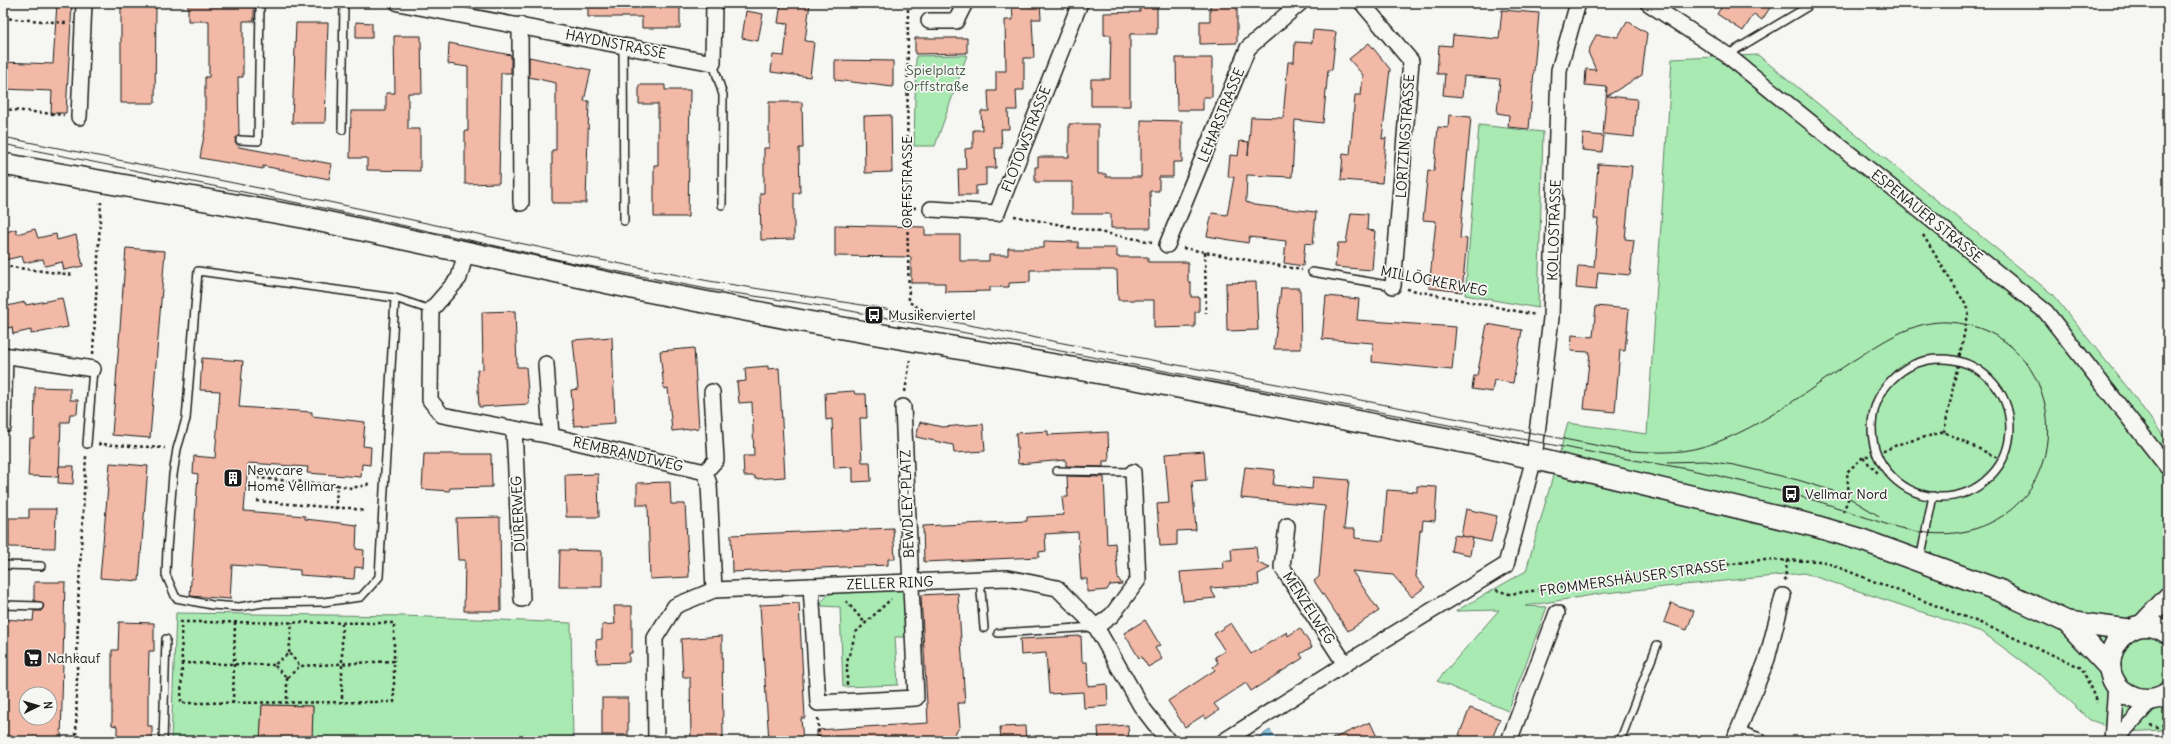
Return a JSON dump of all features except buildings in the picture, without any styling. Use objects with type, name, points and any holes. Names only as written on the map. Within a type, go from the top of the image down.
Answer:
[{"type":"main road","points":[[3,164],[302,217],[916,347],[1152,382],[1474,444],[1815,526],[1920,560],[2001,591],[2066,622],[2134,628],[2151,626],[2168,633]]},
{"type":"main road","points":[[2066,622],[2130,696],[2142,700],[2163,696]]},
{"type":"main road","points":[[2113,676],[2110,656],[2114,645],[2120,636],[2134,628]]},
{"type":"street","points":[[79,116],[84,3]]},
{"type":"street","name":"HAYDNSTRASSE","points":[[398,3],[520,25],[713,63]]},
{"type":"street","points":[[713,63],[714,3]]},
{"type":"street","points":[[929,21],[956,22],[965,3]]},
{"type":"street","name":"FLOTOWSTRASSE","points":[[931,209],[997,213],[1080,3]]},
{"type":"street","name":"LEHARSTRASSE","points":[[1167,245],[1248,48],[1300,3]]},
{"type":"street","name":"LORTZINGSTRASSE","points":[[1362,3],[1411,61],[1393,286]]},
{"type":"street","name":"KOLLOSTRASSE","points":[[1534,458],[1550,318],[1559,70],[1578,3]]},
{"type":"street","name":"ESPENAUER STRASSE","points":[[1648,3],[1727,55],[2046,312],[2168,468]]},
{"type":"street","points":[[520,25],[521,203]]},
{"type":"street","points":[[431,310],[459,278],[466,252]]},
{"type":"street","name":"REMBRANDTWEG","points":[[431,310],[430,400],[442,414],[514,430],[551,436],[705,472]]},
{"type":"street","points":[[6,356],[93,369]]},
{"type":"street","points":[[546,364],[551,436]]},
{"type":"street","points":[[712,392],[716,460],[705,472],[709,484],[714,590]]},
{"type":"street","name":"BEWDLEY-PLATZ","points":[[818,703],[916,698],[903,407]]},
{"type":"street","name":"DÜRERWEG","points":[[514,430],[522,599]]},
{"type":"street","points":[[1224,741],[1345,664],[1506,565],[1534,458]]},
{"type":"street","points":[[1096,626],[1112,615],[1138,580],[1133,472]]},
{"type":"street","name":"MENZELWEG","points":[[1287,526],[1282,567],[1345,664]]},
{"type":"street","name":"ZELLER RING","points":[[656,741],[655,638],[675,606],[714,590],[1007,578],[1057,588],[1096,626],[1141,706],[1168,741]]},
{"type":"street","points":[[812,586],[818,703]]},
{"type":"street","points":[[1759,741],[1736,737],[1766,659],[1783,596]]},
{"type":"street","points":[[2134,628],[2168,596]]},
{"type":"street","points":[[1509,741],[1557,614]]},
{"type":"street","points":[[2113,676],[2113,741]]},
{"type":"street","points":[[2113,741],[2133,721],[2163,696]]},
{"type":"lane","points":[[240,140],[258,141],[260,3]]},
{"type":"lane","points":[[342,130],[344,3]]},
{"type":"lane","points":[[1727,55],[1807,7]]},
{"type":"lane","points":[[623,46],[624,221]]},
{"type":"lane","points":[[713,63],[723,95],[722,205]]},
{"type":"lane","points":[[394,298],[379,577],[361,597],[324,602],[262,603],[239,607],[212,605],[176,598],[166,575],[170,504],[177,449],[186,419],[198,271],[394,298],[431,310]]},
{"type":"lane","name":"MILLÖCKERWEG","points":[[1312,272],[1393,286]]},
{"type":"lane","points":[[6,356],[7,428]]},
{"type":"lane","points":[[1938,360],[1957,361],[1976,367],[1992,378],[2004,396],[2010,413],[2011,431],[2007,452],[1985,482],[1968,491],[1933,496],[1911,490],[1898,482],[1887,469],[1877,454],[1870,432],[1873,410],[1883,389],[1901,371],[1917,363],[1938,360]]},
{"type":"lane","points":[[87,444],[93,369]]},
{"type":"lane","points":[[1056,471],[1133,472]]},
{"type":"lane","points":[[1920,560],[1933,496]]},
{"type":"lane","points":[[3,565],[41,566]]},
{"type":"lane","points":[[980,579],[984,628]]},
{"type":"lane","points":[[3,605],[39,606]]},
{"type":"lane","points":[[998,633],[1096,626]]},
{"type":"lane","points":[[163,741],[166,639]]},
{"type":"lane","points":[[1620,741],[1657,645]]},
{"type":"path","name":"ORFFSTRASSE","points":[[908,3],[907,207],[909,302],[924,311],[916,347]]},
{"type":"path","points":[[3,18],[83,25]]},
{"type":"path","points":[[3,109],[79,116]]},
{"type":"path","points":[[93,369],[101,202]]},
{"type":"path","points":[[1928,217],[1918,227],[1969,310],[1966,332],[1957,361],[1944,432]]},
{"type":"path","points":[[1205,252],[1206,313]]},
{"type":"path","points":[[3,266],[74,275]]},
{"type":"path","name":"MILLÖCKERWEG","points":[[1393,286],[1550,318]]},
{"type":"path","points":[[903,407],[910,359],[916,347]]},
{"type":"path","points":[[1843,512],[1849,497],[1847,472],[1863,457],[1877,454],[1899,444],[1944,432],[1996,457],[2001,462]]},
{"type":"path","points":[[76,741],[78,605],[87,444],[177,449]]},
{"type":"path","points":[[1863,457],[1878,473]]},
{"type":"path","points":[[258,478],[337,485],[351,488],[367,485],[369,482]]},
{"type":"path","points":[[336,508],[337,485]]},
{"type":"path","points":[[256,501],[351,508],[363,511]]},
{"type":"path","name":"FROMMERSHÄUSER STRASSE","points":[[1486,577],[1490,585],[1498,592],[1509,594],[1760,560],[1822,561],[1983,624],[2082,668],[2100,710],[2114,714]]},
{"type":"path","points":[[847,702],[847,662],[856,632],[910,582]]},
{"type":"path","points":[[833,586],[865,623]]},
{"type":"path","points":[[181,622],[235,622],[394,623],[394,702],[181,703],[181,622]]},
{"type":"path","points":[[233,703],[235,622]]},
{"type":"path","points":[[292,622],[289,653],[300,666]]},
{"type":"path","points":[[342,623],[342,702]]},
{"type":"path","points":[[182,662],[234,665],[274,665],[289,653]]},
{"type":"path","points":[[286,678],[300,666],[394,661]]},
{"type":"path","points":[[274,665],[286,678],[287,703]]},
{"type":"path","points":[[818,703],[819,741]]},
{"type":"path","points":[[2133,721],[2158,727],[2168,723]]},
{"type":"green space","name":"Spielplatz Orffstraße","points":[[967,55],[935,146],[914,146],[916,56]]},
{"type":"green space","points":[[1758,55],[2052,294],[2127,387],[2168,442],[2168,725],[2163,730],[2124,732],[2090,720],[2039,674],[1982,632],[1804,573],[1605,593],[1525,606],[1547,607],[1508,711],[1437,681],[1499,610],[1456,611],[1526,571],[1568,423],[1647,434],[1672,59]]},
{"type":"green space","points":[[1479,125],[1543,132],[1538,308],[1465,295]]},
{"type":"green space","points":[[910,589],[913,637],[895,637],[898,685],[843,687],[840,607],[822,606],[821,602],[830,593]]},
{"type":"green space","points":[[176,613],[404,616],[571,623],[573,741],[312,741],[313,706],[262,705],[260,741],[171,741]]},
{"type":"water","points":[[1270,730],[1277,741],[1253,741]]},
{"type":"tram line","points":[[3,137],[329,202],[575,255],[709,281],[875,307],[1621,450],[1652,452],[1682,451],[1705,446],[1727,438],[1772,415],[1886,340],[1922,325],[1935,322],[1948,322],[1988,332],[2019,354],[2038,384],[2047,419],[2045,454],[2031,488],[2005,514],[1967,531],[1947,534],[1908,530],[1781,491],[1682,468],[1616,457],[835,308],[707,289],[574,263],[328,209],[3,144]]},
{"type":"tram line","points":[[1668,462],[1706,461],[1734,465],[1798,480],[1843,494],[1879,516]]},
{"type":"place","name":"Musikerviertel","points":[[874,315]]},
{"type":"place","name":"Newcare Home Vellmar","points":[[233,478]]},
{"type":"place","name":"Vellmar Nord","points":[[1791,494]]},
{"type":"place","name":"Nahkauf","points":[[33,658]]}]
